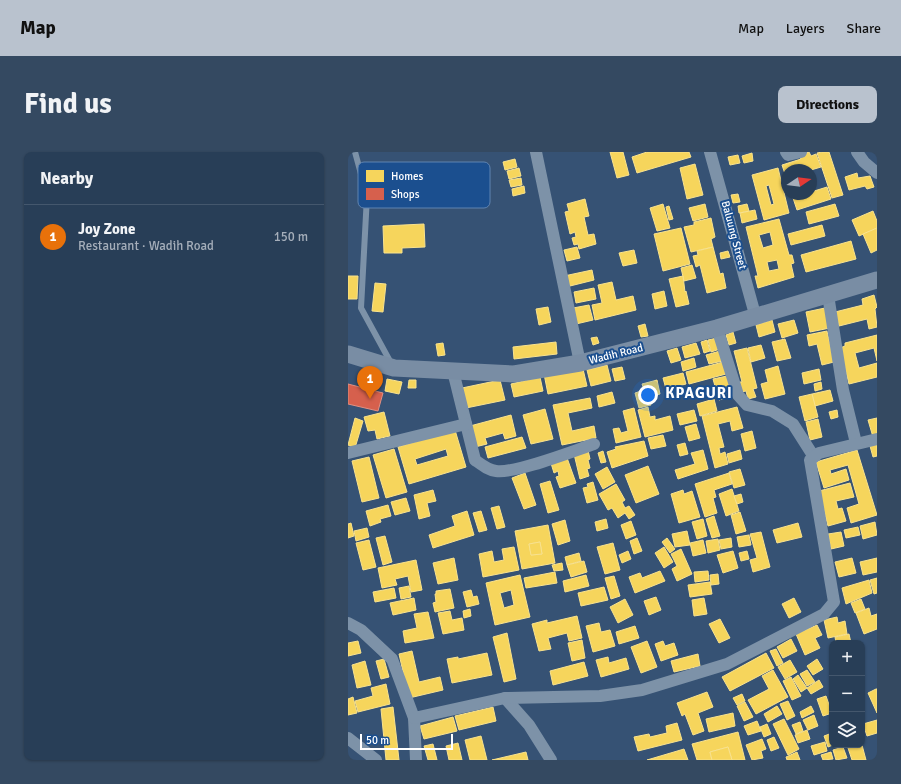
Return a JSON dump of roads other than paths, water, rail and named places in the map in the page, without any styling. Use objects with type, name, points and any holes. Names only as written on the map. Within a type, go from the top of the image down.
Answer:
[{"type":"street","points":[[536,152],[580,363]]},
{"type":"street","name":"Baluung Street","points":[[710,152],[756,318]]},
{"type":"street","points":[[786,153],[801,152]]},
{"type":"street","points":[[857,152],[864,162],[877,172]]},
{"type":"street","name":"Wadih Road","points":[[348,354],[394,368],[514,374],[580,363],[718,328],[756,318],[877,280]]},
{"type":"street","points":[[828,295],[843,390],[856,443]]},
{"type":"street","points":[[718,328],[738,395],[747,405],[772,411],[792,424],[814,457]]},
{"type":"street","points":[[453,371],[475,460],[487,469],[498,472],[512,471],[594,444]]},
{"type":"street","points":[[348,453],[466,424]]},
{"type":"street","points":[[414,718],[505,698],[600,696],[642,690],[727,664],[824,614],[834,602],[810,460],[819,453],[877,438]]},
{"type":"street","points":[[348,623],[361,630],[392,659],[414,718],[416,760]]},
{"type":"street","points":[[505,698],[529,725],[551,760]]},
{"type":"street","points":[[348,738],[376,760]]},
{"type":"lane","points":[[355,152],[358,163]]},
{"type":"lane","points":[[366,208],[361,308],[394,368]]},
{"type":"place","name":"Joy Zone","points":[[370,399]]},
{"type":"district","name":"KPAGURI","points":[[699,393]]}]
